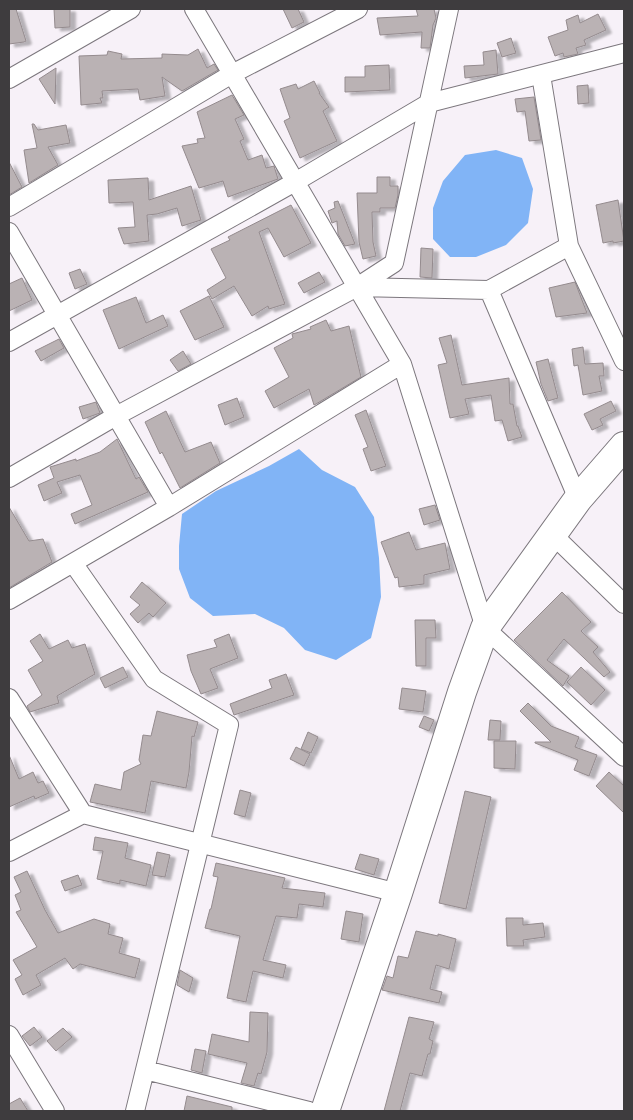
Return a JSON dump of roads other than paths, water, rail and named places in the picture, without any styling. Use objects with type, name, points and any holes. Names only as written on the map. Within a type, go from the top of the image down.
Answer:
[{"type":"highway","points":[[325,1111],[398,893],[462,692],[485,628],[578,499],[624,446]]},
{"type":"street","points":[[9,79],[131,9]]},
{"type":"street","points":[[194,9],[402,364],[485,628],[624,757]]},
{"type":"street","points":[[9,207],[232,74],[358,9]]},
{"type":"street","points":[[9,478],[116,416],[357,287],[394,264],[449,9]]},
{"type":"street","points":[[9,342],[295,182],[429,103],[624,53]]},
{"type":"street","points":[[541,75],[569,246],[624,361]]},
{"type":"street","points":[[9,232],[170,507]]},
{"type":"street","points":[[357,287],[489,290],[569,246]]},
{"type":"street","points":[[489,290],[578,499]]},
{"type":"street","points":[[9,600],[170,507],[402,364]]},
{"type":"street","points":[[552,534],[624,604]]},
{"type":"street","points":[[73,563],[154,679],[229,725],[135,1111]]},
{"type":"street","points":[[9,698],[83,814]]},
{"type":"street","points":[[9,852],[83,814],[398,893]]},
{"type":"street","points":[[9,1035],[55,1111]]},
{"type":"street","points":[[145,1070],[309,1111]]},
{"type":"water","points":[[496,150],[522,158],[533,189],[528,223],[506,245],[476,257],[450,257],[433,239],[433,208],[443,181],[465,155]]},
{"type":"water","points":[[299,449],[322,470],[355,487],[374,517],[381,597],[371,638],[336,660],[305,650],[284,628],[255,614],[213,616],[190,598],[179,569],[182,514],[216,491],[269,466]]}]
